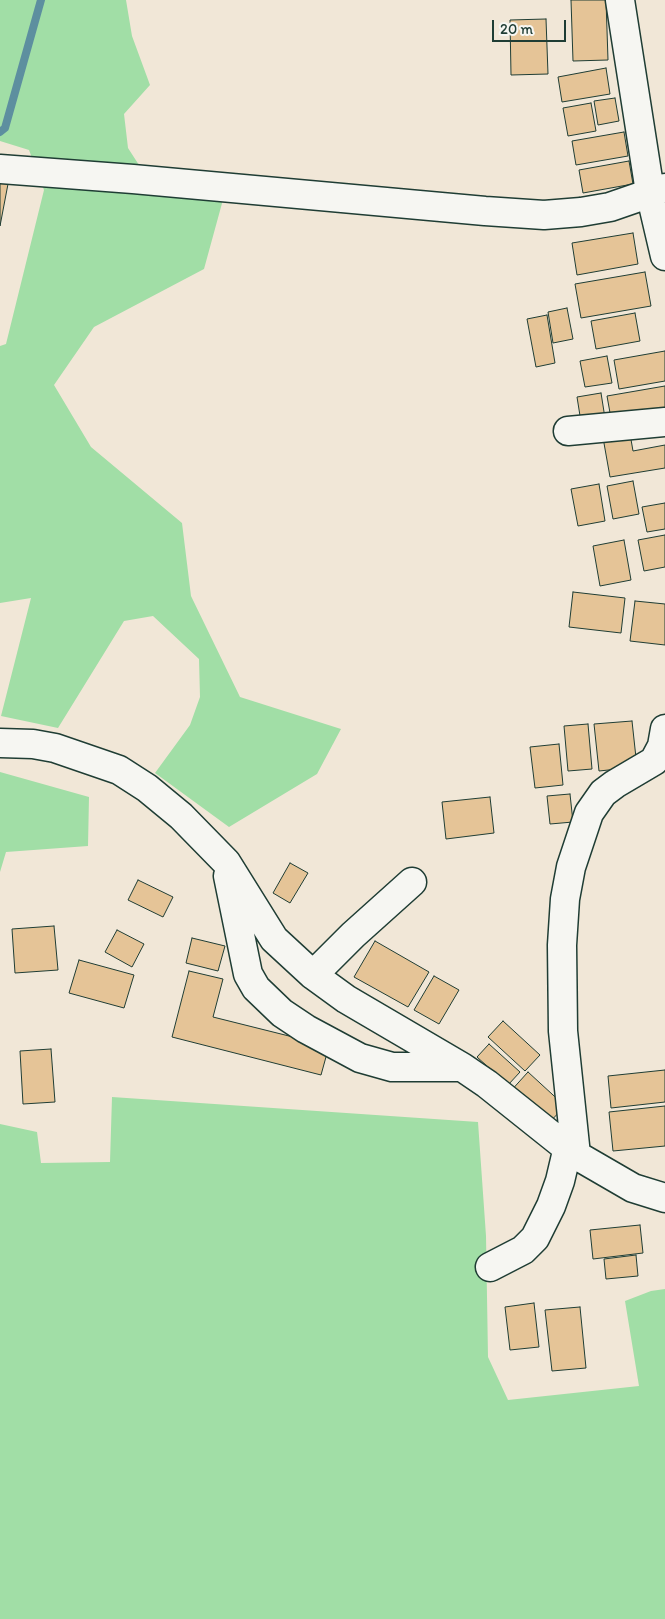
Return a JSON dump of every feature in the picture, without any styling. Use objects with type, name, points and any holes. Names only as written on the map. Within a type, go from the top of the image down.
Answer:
[{"type":"street","points":[[620,0],[658,190],[665,256]]},
{"type":"street","points":[[0,169],[133,178],[544,215],[582,212],[610,207],[658,190]]},
{"type":"street","points":[[568,431],[665,422]]},
{"type":"street","points":[[490,1267],[523,1250],[535,1238],[551,1206],[572,1151],[564,1031],[562,945],[565,899],[571,867],[590,813],[603,793],[614,784],[655,769],[654,761],[662,746],[665,728]]},
{"type":"street","points":[[0,743],[33,744],[55,748],[119,770],[146,788],[181,816],[226,862],[274,939],[313,975],[346,998],[462,1067],[487,1084],[572,1151],[633,1188],[665,1198]]},
{"type":"street","points":[[226,862],[248,974],[256,988],[282,1013],[306,1030],[360,1058],[392,1067],[462,1067]]},
{"type":"street","points":[[313,975],[352,935],[412,882]]},
{"type":"green space","points":[[0,0],[126,0],[132,36],[150,85],[124,114],[128,148],[157,193],[224,196],[204,269],[94,327],[54,385],[91,447],[182,523],[191,596],[240,697],[341,729],[317,774],[229,827],[155,773],[190,725],[200,697],[199,659],[153,616],[124,621],[58,728],[1,716],[31,598],[0,603],[0,346],[6,344],[44,190],[29,150],[0,141]]},
{"type":"green space","points":[[0,772],[89,797],[88,846],[6,852],[0,872]]},
{"type":"green space","points":[[112,1097],[478,1122],[486,1236],[488,1357],[508,1400],[639,1386],[625,1301],[651,1291],[665,1289],[665,1619],[0,1619],[0,1124],[37,1132],[41,1163],[110,1162]]},
{"type":"building","points":[[571,0],[606,0],[608,60],[573,61]]},
{"type":"building","points":[[546,19],[548,74],[511,75],[510,20]]},
{"type":"building","points":[[606,68],[610,94],[562,102],[558,77]]},
{"type":"building","points":[[615,98],[619,121],[598,125],[594,101]]},
{"type":"building","points":[[591,103],[596,131],[568,136],[563,108]]},
{"type":"building","points":[[624,132],[628,156],[576,165],[572,141]]},
{"type":"building","points":[[629,161],[633,184],[583,193],[579,170]]},
{"type":"building","points":[[0,182],[8,184],[0,226]]},
{"type":"building","points":[[633,233],[638,264],[577,275],[572,243]]},
{"type":"building","points":[[645,272],[651,306],[581,318],[575,284]]},
{"type":"building","points":[[567,308],[573,339],[553,343],[548,312]]},
{"type":"building","points":[[635,313],[640,341],[596,349],[591,321]]},
{"type":"building","points":[[547,315],[555,363],[536,367],[527,319]]},
{"type":"building","points":[[665,351],[665,381],[619,389],[614,360]]},
{"type":"building","points":[[607,356],[612,383],[585,387],[580,361]]},
{"type":"building","points":[[665,386],[665,414],[612,424],[607,396]]},
{"type":"building","points":[[601,393],[605,418],[581,422],[577,397]]},
{"type":"building","points":[[629,428],[633,451],[665,445],[665,468],[610,477],[602,432]]},
{"type":"building","points":[[633,481],[639,514],[613,519],[607,486]]},
{"type":"building","points":[[599,484],[605,521],[578,526],[571,489]]},
{"type":"building","points":[[665,503],[665,529],[647,532],[642,507]]},
{"type":"building","points":[[665,535],[665,567],[644,571],[638,540]]},
{"type":"building","points":[[624,540],[631,580],[600,586],[593,546]]},
{"type":"building","points":[[573,592],[625,598],[621,633],[569,627]]},
{"type":"building","points":[[635,601],[665,604],[665,645],[630,641]]},
{"type":"building","points":[[632,721],[637,767],[599,771],[594,724]]},
{"type":"building","points":[[588,724],[592,769],[568,771],[564,726]]},
{"type":"building","points":[[559,744],[563,785],[535,788],[530,747]]},
{"type":"building","points":[[570,794],[573,822],[550,824],[547,796]]},
{"type":"building","points":[[490,797],[494,833],[446,839],[442,802]]},
{"type":"building","points":[[290,863],[308,873],[290,903],[273,893]]},
{"type":"building","points":[[138,880],[173,897],[163,917],[128,900]]},
{"type":"building","points":[[54,926],[58,970],[15,973],[12,929]]},
{"type":"building","points":[[117,930],[144,944],[132,967],[105,952]]},
{"type":"building","points":[[192,938],[225,946],[218,971],[186,963]]},
{"type":"building","points":[[375,941],[429,972],[408,1007],[354,977]]},
{"type":"building","points":[[79,960],[134,975],[124,1008],[69,993]]},
{"type":"building","points":[[189,971],[223,979],[213,1017],[329,1046],[321,1075],[172,1037]]},
{"type":"building","points":[[434,976],[459,990],[439,1024],[414,1010]]},
{"type":"building","points":[[503,1021],[540,1055],[525,1071],[488,1037]]},
{"type":"building","points":[[489,1044],[520,1072],[508,1085],[477,1057]]},
{"type":"building","points":[[51,1049],[55,1102],[23,1104],[20,1051]]},
{"type":"building","points":[[665,1070],[665,1102],[611,1108],[608,1076]]},
{"type":"building","points":[[528,1072],[565,1106],[546,1126],[509,1093]]},
{"type":"building","points":[[665,1106],[665,1146],[613,1151],[609,1112]]},
{"type":"building","points":[[640,1225],[643,1253],[593,1259],[590,1230]]},
{"type":"building","points":[[636,1255],[638,1276],[606,1279],[604,1259]]},
{"type":"building","points":[[534,1303],[539,1347],[510,1350],[505,1307]]},
{"type":"building","points":[[580,1307],[586,1368],[552,1371],[545,1310]]},
{"type":"waterway","points":[[0,132],[5,128],[41,0]]}]
